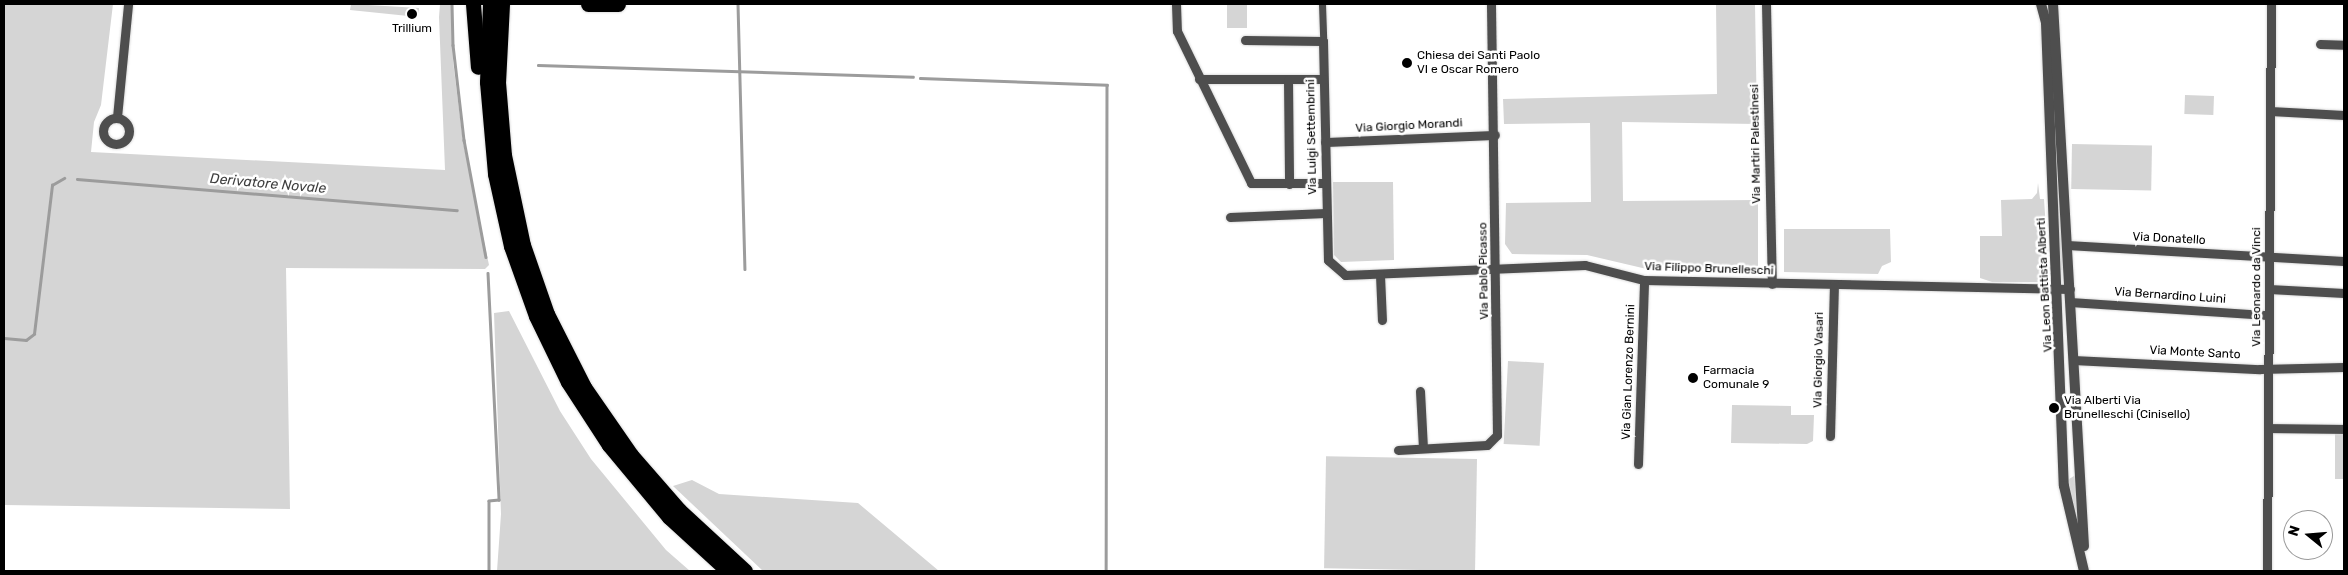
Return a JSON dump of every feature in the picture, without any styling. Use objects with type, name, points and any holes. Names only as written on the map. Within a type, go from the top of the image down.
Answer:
[{"type":"highway","points":[[473,4],[486,153],[495,174]]},
{"type":"highway","points":[[490,4],[487,82],[495,174],[511,246],[526,290],[573,391],[609,445],[644,489],[728,571]]},
{"type":"highway","points":[[502,4],[498,82],[505,164],[523,245],[547,314],[589,395],[630,455],[679,510],[745,571]]},
{"type":"highway","points":[[588,4],[618,4]]},
{"type":"street","points":[[117,118],[128,4]]},
{"type":"street","points":[[1176,4],[1177,32],[1250,183],[1326,183]]},
{"type":"street","name":"Via Luigi Settembrini","points":[[1322,4],[1328,260],[1334,268]]},
{"type":"street","name":"Via Pablo Picasso","points":[[1398,450],[1487,445],[1497,436],[1497,267],[1491,4]]},
{"type":"street","name":"Via Martiri Palestinesi","points":[[1766,4],[1772,284]]},
{"type":"street","name":"Via Leon Battista Alberti","points":[[2041,4],[2046,23],[2065,289],[2070,302],[2077,446],[2083,513],[2083,568]]},
{"type":"street","name":"Via Leon Battista Alberti","points":[[2053,4],[2067,245],[2065,289],[2065,497],[2083,568]]},
{"type":"street","name":"Via Leonardo da Vinci","points":[[2267,571],[2271,4]]},
{"type":"street","points":[[1245,40],[1323,41]]},
{"type":"street","points":[[2320,44],[2344,45]]},
{"type":"street","points":[[1199,79],[1323,79]]},
{"type":"street","points":[[1288,80],[1289,184]]},
{"type":"street","points":[[2270,111],[2344,115]]},
{"type":"street","name":"Via Giorgio Morandi","points":[[1325,142],[1495,135]]},
{"type":"street","points":[[1230,217],[1326,213]]},
{"type":"street","name":"Via Donatello","points":[[2067,245],[2344,261]]},
{"type":"street","name":"Via Filippo Brunelleschi","points":[[1334,268],[1349,276],[1497,267],[1585,265],[1644,280],[2065,289]]},
{"type":"street","points":[[1380,275],[1382,320]]},
{"type":"street","name":"Via Gian Lorenzo Bernini","points":[[1638,464],[1644,280]]},
{"type":"street","name":"Via Giorgio Vasari","points":[[1830,436],[1834,285]]},
{"type":"street","points":[[2269,288],[2344,293]]},
{"type":"street","points":[[2065,289],[2072,338]]},
{"type":"street","name":"Via Bernardino Luini","points":[[2070,302],[2268,315]]},
{"type":"street","name":"Via Monte Santo","points":[[2073,360],[2269,368],[2344,367]]},
{"type":"street","points":[[1420,391],[1423,448]]},
{"type":"street","points":[[2268,428],[2344,429]]},
{"type":"street","points":[[2064,451],[2067,470],[2072,473],[2077,446]]},
{"type":"shaded area","points":[[4,4],[113,4],[101,105],[94,122],[91,152],[445,170],[439,17],[440,4],[451,4],[453,61],[463,142],[489,265],[485,269],[286,268],[290,509],[4,505]]},
{"type":"shaded area","points":[[351,4],[419,8],[418,17],[350,10]]},
{"type":"shaded area","points":[[1227,4],[1247,4],[1247,28],[1227,28]]},
{"type":"shaded area","points":[[1716,4],[1755,4],[1757,124],[1622,122],[1623,201],[1758,200],[1758,268],[1751,273],[1651,270],[1587,255],[1512,254],[1505,244],[1506,203],[1591,202],[1590,123],[1504,124],[1503,99],[1717,94]]},
{"type":"shaded area","points":[[2185,95],[2214,96],[2213,115],[2184,114]]},
{"type":"shaded area","points":[[2052,102],[2056,102],[2064,270],[2061,270]]},
{"type":"shaded area","points":[[2072,144],[2152,145],[2151,190],[2071,189]]},
{"type":"shaded area","points":[[1333,182],[1393,182],[1394,260],[1341,262],[1334,255]]},
{"type":"shaded area","points":[[2038,183],[2040,199],[2044,199],[2049,274],[2040,282],[1992,282],[1980,278],[1980,236],[2002,236],[2001,200],[2032,199],[2037,193]]},
{"type":"shaded area","points":[[1784,229],[1890,229],[1891,262],[1882,266],[1878,274],[1784,272]]},
{"type":"shaded area","points":[[509,311],[560,411],[591,459],[666,550],[690,571],[497,571],[501,514],[494,313]]},
{"type":"shaded area","points":[[1508,361],[1544,363],[1540,446],[1504,444]]},
{"type":"shaded area","points":[[1732,405],[1791,406],[1791,415],[1814,415],[1813,441],[1807,444],[1731,443]]},
{"type":"shaded area","points":[[2335,434],[2344,434],[2344,479],[2335,479]]},
{"type":"shaded area","points":[[1326,456],[1477,459],[1475,571],[1324,568]]},
{"type":"shaded area","points":[[2077,474],[2079,529],[2066,481]]},
{"type":"shaded area","points":[[692,480],[719,494],[858,503],[939,571],[763,571],[673,486]]},
{"type":"waterway","points":[[452,4],[453,45],[464,140],[486,257]]},
{"type":"waterway","points":[[738,4],[745,269]]},
{"type":"waterway","points":[[538,65],[913,77]]},
{"type":"waterway","points":[[920,78],[1107,85],[1106,571]]},
{"type":"waterway","name":"Derivatore Novale","points":[[4,338],[26,340],[34,334],[52,185],[64,178]]},
{"type":"waterway","name":"Derivatore Novale","points":[[77,179],[457,210]]},
{"type":"waterway","points":[[488,273],[499,500],[489,501],[489,571]]},
{"type":"place","name":"Trillium","points":[[412,14]]},
{"type":"place","name":"Chiesa dei Santi Paolo VI e Oscar Romero","points":[[1407,63]]},
{"type":"place","name":"Farmacia Comunale 9","points":[[1693,378]]},
{"type":"place","name":"Via Alberti Via Brunelleschi (Cinisello)","points":[[2054,408]]}]
